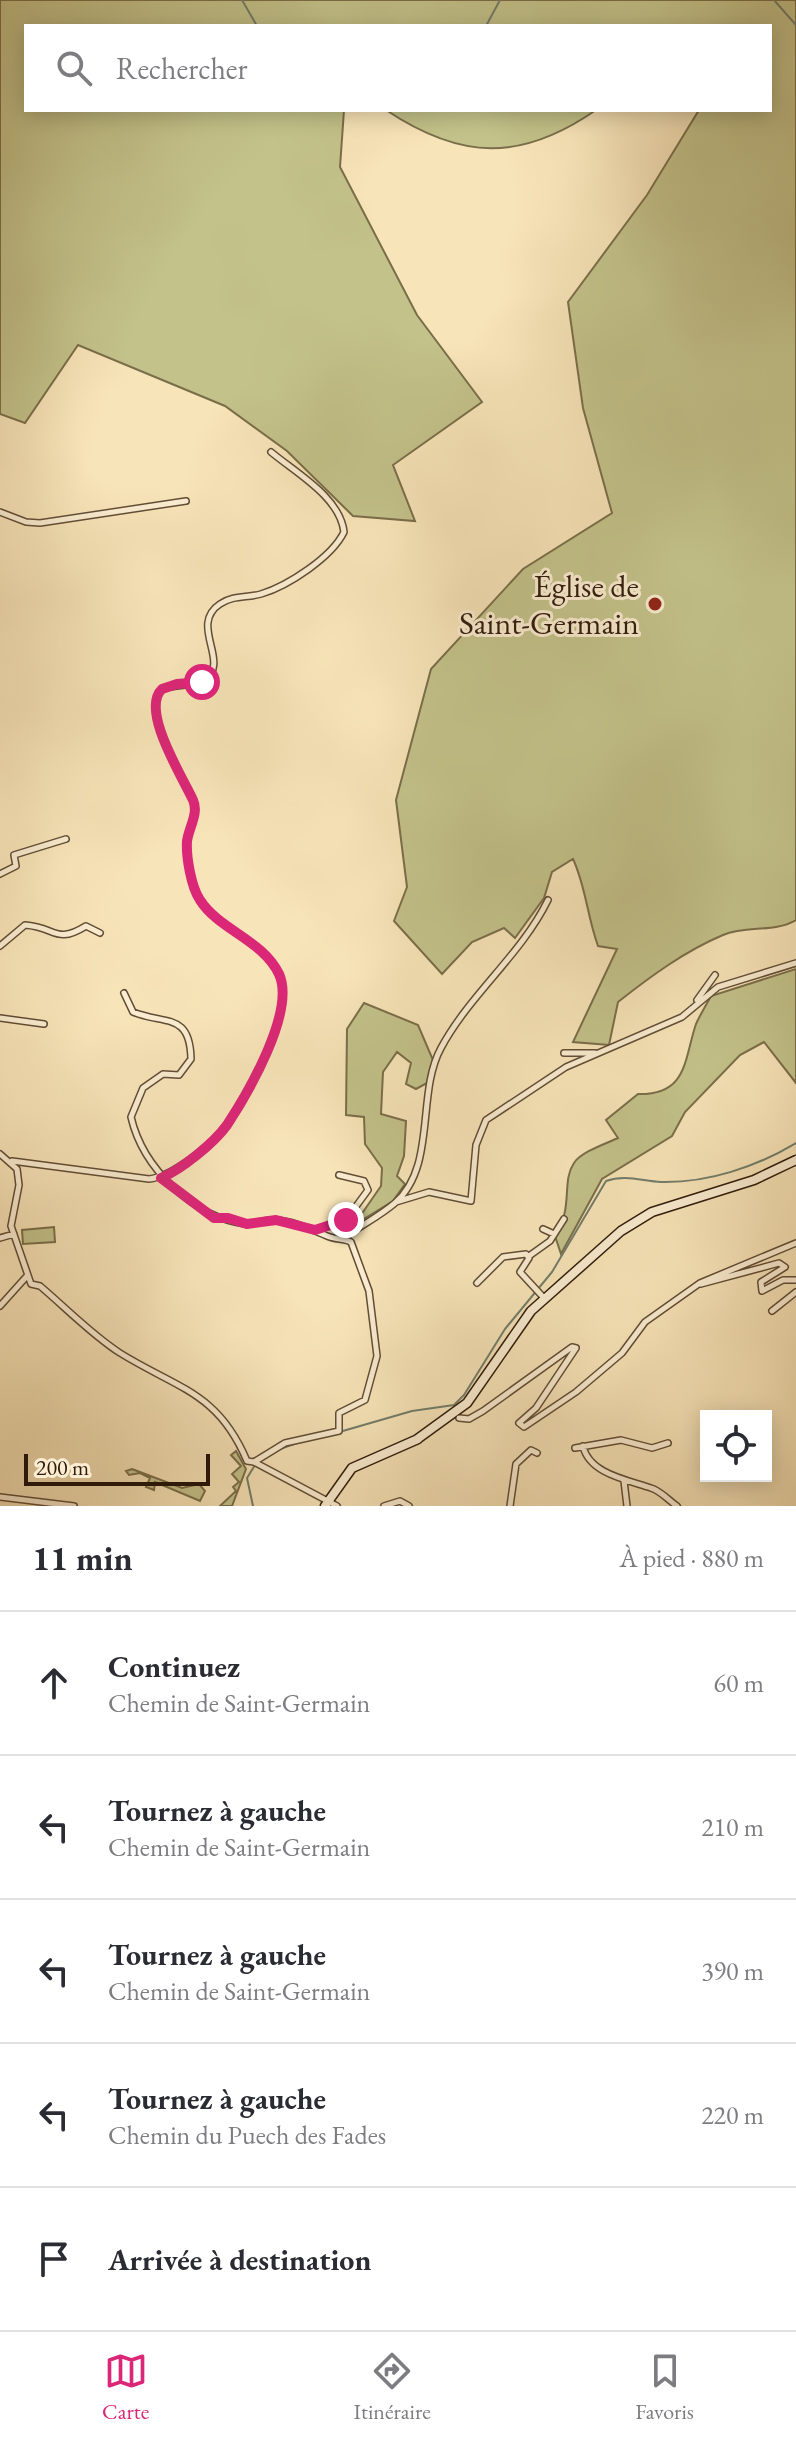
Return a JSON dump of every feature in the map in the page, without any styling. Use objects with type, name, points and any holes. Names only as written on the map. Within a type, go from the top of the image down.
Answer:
[{"type":"main road","points":[[330,1505],[352,1468],[459,1418],[542,1296],[639,1219],[677,1203],[754,1180],[796,1160]]},
{"type":"main road","points":[[416,1440],[457,1413],[484,1380]]},
{"type":"street","points":[[0,1154],[12,1161],[67,1170],[161,1178],[226,1126],[277,1029],[283,1005],[278,971],[260,951],[211,912],[196,891],[187,842],[195,809],[157,723],[154,704],[162,689],[202,682],[215,667],[205,622],[212,609],[239,595],[262,593],[329,555],[344,532],[337,509],[304,476],[271,452]]},
{"type":"street","points":[[0,512],[26,522],[40,523],[186,501]]},
{"type":"street","points":[[0,874],[16,866],[14,855],[66,839]]},
{"type":"street","points":[[396,1202],[413,1179],[427,1096],[440,1049],[483,985],[500,969],[540,916],[548,900]]},
{"type":"street","points":[[0,946],[25,925],[40,926],[58,937],[67,937],[86,926],[100,933]]},
{"type":"street","points":[[344,1238],[396,1202],[429,1192],[471,1201],[476,1145],[486,1120],[566,1067],[682,1017],[718,987],[796,963]]},
{"type":"street","points":[[697,1002],[715,975]]},
{"type":"street","points":[[124,993],[133,1012],[173,1020],[191,1042],[191,1059],[179,1075],[163,1074],[143,1088],[131,1117],[161,1178],[214,1218],[228,1218],[247,1224],[276,1220],[351,1242],[372,1301],[370,1314],[377,1356],[365,1400],[339,1413],[339,1431],[285,1443],[254,1462]]},
{"type":"street","points":[[0,1018],[44,1024]]},
{"type":"street","points":[[564,1053],[597,1054]]},
{"type":"street","points":[[12,1161],[17,1169],[19,1185],[11,1226],[31,1284],[40,1286],[117,1351],[193,1391],[225,1420],[247,1461],[330,1505]]},
{"type":"street","points":[[315,1230],[346,1220],[368,1190],[364,1181],[339,1175]]},
{"type":"street","points":[[542,1296],[520,1269],[529,1256],[554,1234],[564,1219]]},
{"type":"street","points":[[543,1229],[554,1234]]},
{"type":"street","points":[[0,1238],[14,1234]]},
{"type":"street","points":[[459,1418],[469,1419],[483,1411],[572,1347],[576,1348],[536,1408],[519,1423],[524,1427],[576,1392],[622,1353],[645,1322],[700,1283],[795,1242]]},
{"type":"street","points":[[477,1283],[503,1257],[529,1256]]},
{"type":"street","points":[[700,1283],[779,1263],[785,1267],[761,1282],[762,1291],[783,1280],[796,1280]]},
{"type":"street","points":[[0,1306],[27,1275]]},
{"type":"street","points":[[772,1311],[796,1292]]},
{"type":"street","points":[[575,1448],[621,1440],[652,1448],[668,1443]]},
{"type":"street","points":[[583,1446],[588,1458],[624,1481],[652,1488],[677,1506]]},
{"type":"street","points":[[510,1506],[516,1464],[531,1450],[537,1453]]},
{"type":"street","points":[[624,1481],[627,1506]]},
{"type":"street","points":[[0,1497],[74,1506]]},
{"type":"street","points":[[384,1506],[400,1501],[409,1506]]},
{"type":"shaded area","points":[[0,0],[796,0],[796,920],[779,926],[723,935],[669,965],[618,1002],[609,1045],[573,1042],[617,949],[598,946],[573,859],[552,872],[544,898],[515,938],[504,928],[472,942],[442,974],[394,921],[407,887],[396,800],[431,669],[523,569],[612,513],[583,408],[568,302],[647,195],[698,112],[772,112],[772,24],[24,24],[24,112],[344,112],[340,167],[417,315],[482,402],[393,465],[415,521],[353,516],[287,451],[225,406],[78,345],[25,423],[0,414]]},
{"type":"shaded area","points":[[389,112],[593,112],[542,139],[491,148],[466,146],[413,126]]},
{"type":"shaded area","points":[[796,969],[796,1083],[764,1042],[740,1055],[685,1112],[672,1136],[602,1179],[561,1254],[555,1236],[564,1215],[570,1170],[582,1155],[618,1138],[606,1120],[638,1094],[654,1093],[675,1082],[686,1062],[696,1024],[711,996]]},
{"type":"shaded area","points":[[364,1003],[418,1025],[433,1060],[427,1083],[416,1089],[406,1084],[411,1063],[397,1052],[383,1072],[381,1114],[406,1121],[404,1156],[397,1176],[405,1184],[393,1201],[354,1225],[381,1186],[382,1168],[365,1144],[364,1117],[346,1115],[347,1029]]},
{"type":"shaded area","points":[[54,1227],[55,1242],[23,1244],[22,1230]]},
{"type":"shaded area","points":[[236,1451],[246,1469],[232,1506],[220,1506],[236,1491],[233,1487],[239,1482],[232,1474],[241,1466],[231,1455]]},
{"type":"shaded area","points":[[132,1469],[182,1488],[199,1484],[205,1491],[200,1501],[155,1482],[154,1490],[146,1487],[150,1478],[140,1473],[129,1475],[126,1471]]},
{"type":"waterway","points":[[242,0],[256,24]]},
{"type":"waterway","points":[[487,24],[500,0]]},
{"type":"waterway","points":[[774,0],[796,25]]},
{"type":"waterway","points":[[322,1437],[412,1411],[454,1405],[464,1395],[505,1329],[552,1272],[606,1181],[627,1178],[661,1182],[696,1180],[748,1166],[796,1143]]},
{"type":"waterway","points":[[280,1449],[297,1443]]},
{"type":"waterway","points":[[253,1506],[247,1478],[255,1465]]},
{"type":"place","name":"Église de Saint-Germain","points":[[655,604]]},
{"type":"route","points":[[202,682],[162,689],[156,694],[154,704],[157,723],[195,809],[187,842],[196,891],[200,901],[211,912],[233,927],[278,971],[283,1005],[277,1029],[226,1126],[161,1178],[214,1218],[228,1218],[247,1224],[276,1220],[315,1230],[333,1227],[346,1220]]}]
